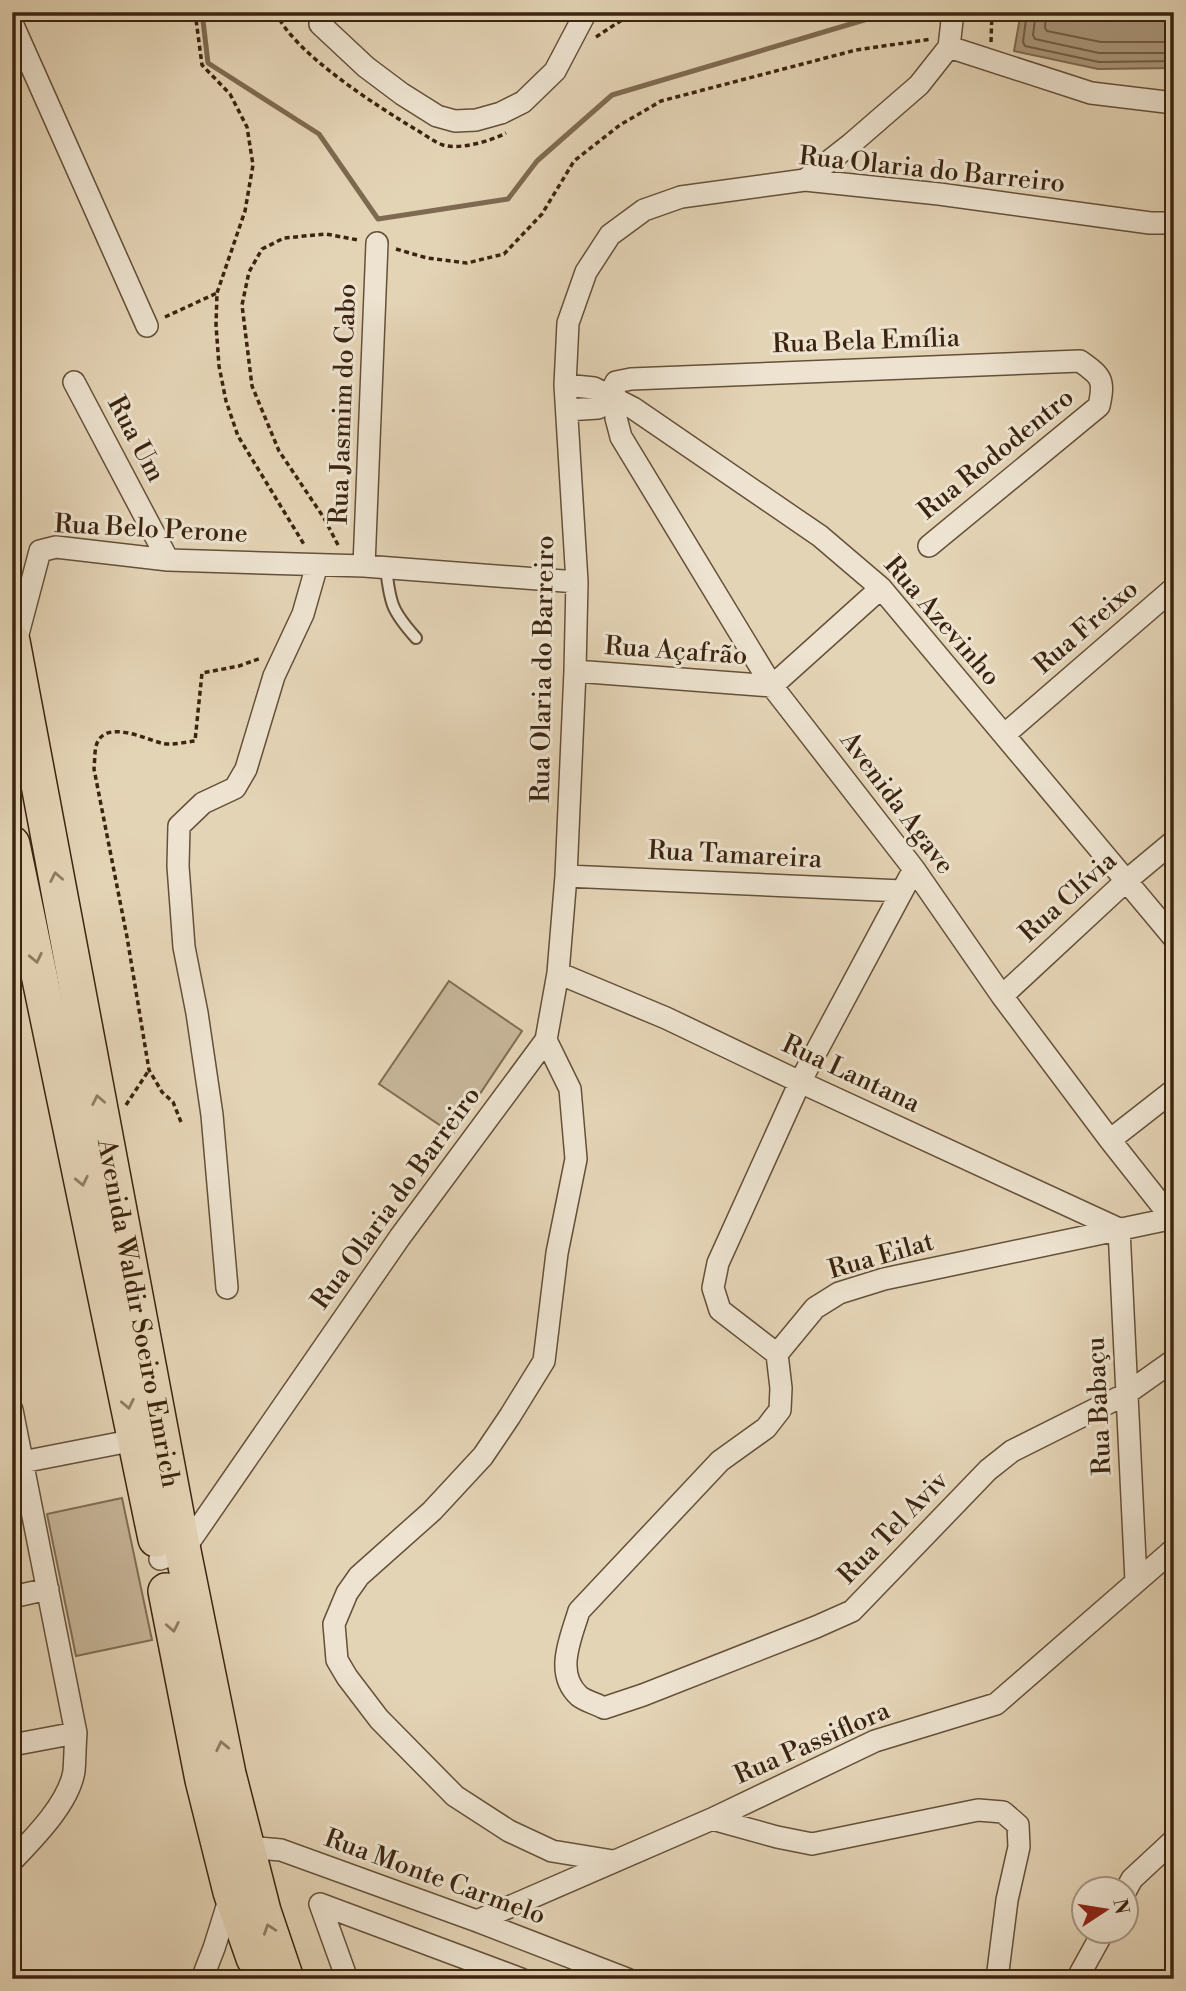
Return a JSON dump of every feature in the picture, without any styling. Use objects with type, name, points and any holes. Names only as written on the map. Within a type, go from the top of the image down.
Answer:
[{"type":"main road","name":"Avenida Waldir Soeiro Emrich","points":[[13,645],[22,751],[171,1555],[228,1774],[234,1851],[231,1892],[261,1979]]},
{"type":"main road","name":"Avenida Waldir Soeiro Emrich","points":[[13,848],[135,1440],[149,1499],[171,1555]]},
{"type":"main road","name":"Avenida Waldir Soeiro Emrich","points":[[234,1851],[263,1911],[286,1979]]},
{"type":"street","points":[[320,24],[366,67],[402,94],[437,116],[455,121],[477,120],[501,113],[523,102],[555,71],[586,12]]},
{"type":"street","points":[[12,23],[147,326]]},
{"type":"street","points":[[805,180],[919,85],[951,31],[990,61],[1091,93],[1174,103]]},
{"type":"street","name":"Rua Olaria do Barreiro","points":[[171,1555],[546,1040],[558,973],[566,876],[575,671],[577,582],[565,385],[568,323],[586,272],[610,235],[644,210],[681,197],[805,180],[939,194],[1150,223],[1174,223]]},
{"type":"street","name":"Rua Jasmim do Cabo","points":[[356,566],[377,243]]},
{"type":"street","name":"Rua Bela Emília","points":[[615,398],[616,382],[631,379],[1080,361],[1096,372],[1103,388],[1100,406]]},
{"type":"street","name":"Rua Um","points":[[74,382],[168,560]]},
{"type":"street","name":"Rua Azevinho","points":[[565,385],[594,388],[642,414],[820,536],[881,588],[1174,938]]},
{"type":"street","points":[[567,410],[595,409],[615,398]]},
{"type":"street","name":"Avenida Agave","points":[[615,398],[617,427],[621,437],[772,685],[914,869],[1002,996],[1173,1219]]},
{"type":"street","name":"Rua Rododentro","points":[[929,546],[1100,406]]},
{"type":"street","name":"Rua Belo Perone","points":[[13,645],[40,551],[56,547],[168,560],[356,566],[577,582]]},
{"type":"street","points":[[227,1288],[212,1115],[184,947],[178,866],[179,826],[203,803],[235,788],[246,769],[274,676],[303,614],[317,565]]},
{"type":"street","points":[[772,685],[881,588]]},
{"type":"street","name":"Rua Freixo","points":[[1004,736],[1174,588]]},
{"type":"street","name":"Rua Açafrão","points":[[575,671],[772,685]]},
{"type":"street","name":"Rua Clívia","points":[[1002,996],[1126,881],[1174,842]]},
{"type":"street","points":[[777,1354],[720,1310],[713,1288],[718,1264],[800,1082],[914,869]]},
{"type":"street","name":"Rua Tamareira","points":[[566,876],[902,891]]},
{"type":"street","name":"Rua Lantana","points":[[558,973],[666,1018],[1119,1229]]},
{"type":"street","points":[[546,1040],[570,1089],[576,1159],[557,1253],[544,1361],[483,1456],[432,1511],[359,1576],[347,1593],[334,1624],[337,1660],[347,1677],[379,1719],[456,1796],[509,1831],[552,1851],[613,1861]]},
{"type":"street","points":[[1110,1140],[1174,1090]]},
{"type":"street","name":"Rua Eilat","points":[[777,1354],[816,1308],[839,1293],[884,1279],[1173,1219]]},
{"type":"street","name":"Rua Babaçu","points":[[1119,1229],[1136,1581]]},
{"type":"street","name":"Rua Tel Aviv","points":[[777,1354],[781,1388],[780,1410],[766,1428],[720,1461],[579,1611],[569,1643],[565,1674],[579,1696],[604,1708],[852,1611],[996,1463],[1012,1451],[1126,1394],[1174,1360]]},
{"type":"street","points":[[12,1410],[18,1463],[48,1589],[76,1733],[74,1774],[60,1805],[45,1826],[12,1861]]},
{"type":"street","points":[[18,1463],[135,1440]]},
{"type":"street","name":"Rua Passiflora","points":[[477,1922],[712,1819],[875,1741],[996,1704],[1174,1549]]},
{"type":"street","points":[[12,1597],[48,1589]]},
{"type":"street","points":[[12,1745],[76,1733]]},
{"type":"street","points":[[712,1819],[812,1844],[978,1810],[1003,1812],[1018,1825],[1019,1847],[1007,1900],[997,1979]]},
{"type":"street","points":[[1135,1876],[1174,1840]]},
{"type":"street","name":"Rua Monte Carmelo","points":[[234,1851],[281,1850],[627,1979]]},
{"type":"street","points":[[202,1979],[231,1892]]},
{"type":"street","points":[[347,1979],[320,1904],[523,1979],[537,1944]]},
{"type":"street","points":[[1077,1979],[1095,1946]]},
{"type":"lane","points":[[386,568],[391,604],[398,618],[416,638]]},
{"type":"path","points":[[195,12],[202,65],[230,94],[247,127],[253,165],[245,211],[217,293],[219,366],[226,401],[238,436],[317,565]]},
{"type":"path","points":[[276,12],[281,24],[300,46],[352,88],[443,145],[469,146],[503,135],[512,129]]},
{"type":"path","points":[[590,44],[594,38],[634,12]]},
{"type":"path","points":[[990,61],[992,12]]},
{"type":"path","points":[[356,566],[279,450],[252,386],[242,305],[249,272],[262,249],[284,237],[327,234],[377,243],[427,258],[467,263],[504,254],[542,214],[574,162],[620,125],[661,101],[856,50],[951,31]]},
{"type":"path","points":[[147,326],[217,293]]},
{"type":"path","points":[[181,1122],[173,1102],[162,1092],[149,1070],[127,937],[94,769],[97,742],[112,732],[136,734],[164,744],[195,741],[202,673],[239,666],[289,648]]},
{"type":"shaded area","points":[[449,981],[522,1031],[453,1134],[379,1084]]},
{"type":"shaded area","points":[[122,1498],[152,1640],[76,1656],[47,1514]]},
{"type":"water","points":[[1021,12],[1174,12],[1174,68],[1098,69],[1014,51]]},
{"type":"waterway","points":[[202,12],[208,63],[319,134],[378,219],[508,199],[537,161],[612,95],[891,12]]}]
